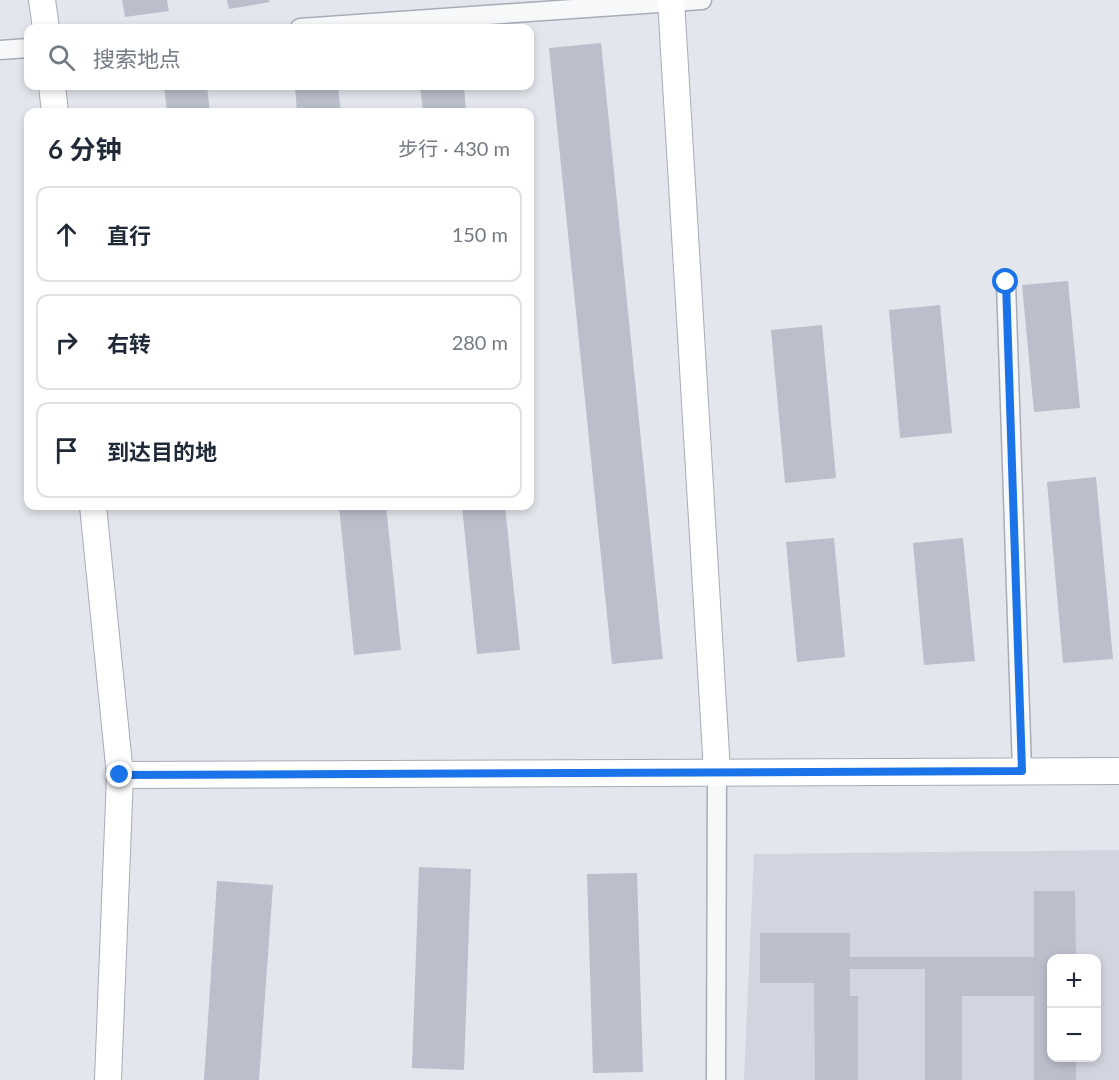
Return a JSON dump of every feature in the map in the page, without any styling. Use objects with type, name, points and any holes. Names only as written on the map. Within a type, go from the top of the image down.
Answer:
[{"type":"street","points":[[42,0],[45,24]]},
{"type":"street","points":[[355,24],[702,0]]},
{"type":"street","points":[[671,1],[717,771],[716,1080]]},
{"type":"street","points":[[0,50],[24,48]]},
{"type":"street","points":[[52,90],[55,108]]},
{"type":"street","points":[[1006,282],[1022,771]]},
{"type":"street","points":[[93,510],[120,775],[108,1080]]},
{"type":"street","points":[[120,775],[1119,771]]},
{"type":"shaded area","points":[[1119,850],[1119,1080],[744,1080],[754,854]]},
{"type":"building","points":[[122,0],[167,0],[169,11],[125,17]]},
{"type":"building","points":[[227,0],[269,0],[270,2],[229,9]]},
{"type":"building","points":[[601,43],[663,659],[612,664],[549,48]]},
{"type":"building","points":[[164,90],[207,90],[210,108],[167,108]]},
{"type":"building","points":[[295,90],[338,90],[341,108],[297,108]]},
{"type":"building","points":[[420,90],[464,90],[466,108],[423,108]]},
{"type":"building","points":[[1068,281],[1080,408],[1034,412],[1022,285]]},
{"type":"building","points":[[940,305],[952,433],[900,438],[889,310]]},
{"type":"building","points":[[822,325],[836,478],[785,483],[771,330]]},
{"type":"building","points":[[1096,477],[1113,659],[1063,663],[1047,482]]},
{"type":"building","points":[[339,510],[386,510],[401,650],[354,655]]},
{"type":"building","points":[[462,510],[505,510],[520,650],[477,654]]},
{"type":"building","points":[[834,538],[845,657],[797,662],[786,542]]},
{"type":"building","points":[[963,538],[975,661],[924,665],[913,543]]},
{"type":"building","points":[[419,867],[471,869],[464,1070],[412,1068]]},
{"type":"building","points":[[637,873],[643,1072],[593,1073],[587,874]]},
{"type":"building","points":[[217,881],[273,885],[259,1080],[204,1080]]},
{"type":"building","points":[[1034,891],[1075,891],[1076,954],[1047,954],[1047,1062],[1076,1062],[1076,1080],[1034,1080],[1034,996],[962,996],[962,1080],[925,1080],[925,969],[850,969],[850,996],[858,996],[858,1080],[815,1080],[814,983],[760,983],[760,933],[850,933],[850,957],[1034,957]]},
{"type":"route","points":[[120,775],[1022,771],[1006,282]]}]
